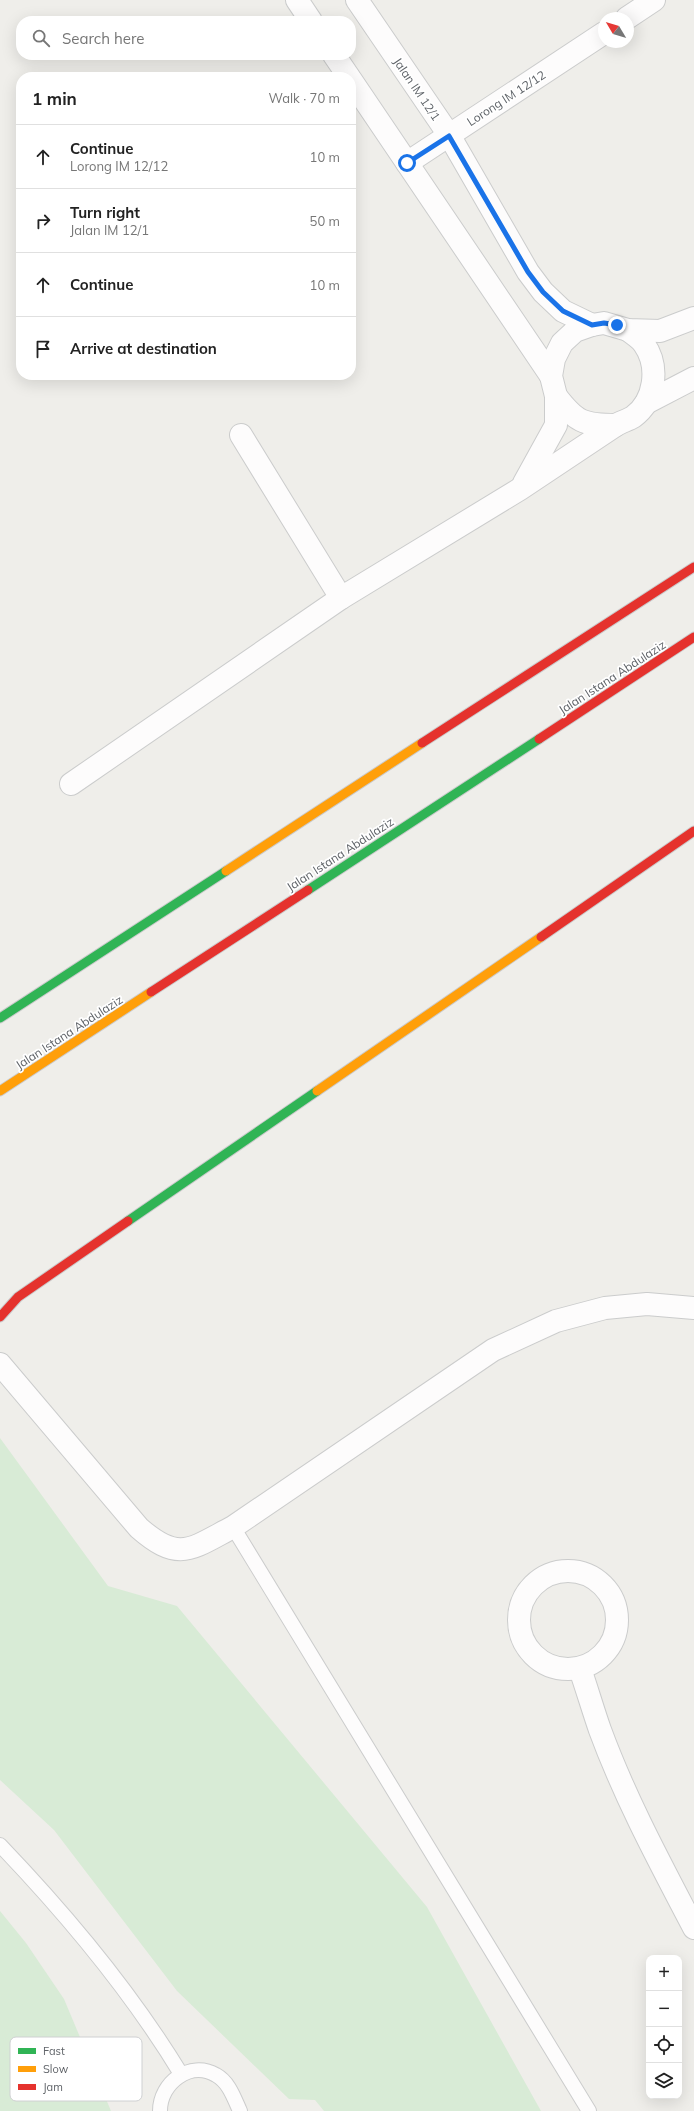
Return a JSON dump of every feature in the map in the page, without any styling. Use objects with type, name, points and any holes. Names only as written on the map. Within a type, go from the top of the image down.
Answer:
[{"type":"main road","points":[[0,1018],[694,567]]},
{"type":"main road","name":"Jalan Istana Abdulaziz","points":[[0,1091],[694,637]]},
{"type":"main road","points":[[0,1317],[18,1297],[694,832]]},
{"type":"street","points":[[297,0],[308,16]]},
{"type":"street","name":"Jalan IM 12/1","points":[[357,0],[449,136],[528,272],[543,292],[563,311],[592,325]]},
{"type":"street","points":[[634,13],[654,0]]},
{"type":"street","name":"Lorong IM 12/12","points":[[407,163],[598,37]]},
{"type":"street","points":[[337,60],[346,72]]},
{"type":"street","points":[[356,87],[554,386],[570,415],[592,425],[616,425]]},
{"type":"street","points":[[520,489],[540,456],[556,425],[554,359],[562,343],[576,332],[592,325],[604,323],[628,330],[660,331],[694,318]]},
{"type":"street","points":[[628,330],[644,344],[653,363],[654,384],[646,403]]},
{"type":"street","points":[[71,784],[341,598],[520,489],[616,425],[633,417],[646,403],[694,378]]},
{"type":"street","points":[[241,435],[341,598]]},
{"type":"street","points":[[0,1364],[139,1528],[156,1543],[174,1550],[196,1546],[233,1527],[493,1350],[556,1322],[605,1308],[647,1304],[694,1308]]},
{"type":"street","points":[[572,1571],[587,1574],[600,1582],[610,1594],[617,1608],[618,1624],[614,1639],[606,1652],[594,1662],[580,1669],[564,1670],[550,1666],[536,1658],[526,1647],[520,1632],[519,1616],[522,1602],[530,1588],[542,1578],[557,1572],[572,1571]]},
{"type":"street","points":[[580,1669],[600,1730],[621,1781],[648,1841],[694,1928]]},
{"type":"lane","points":[[233,1527],[589,2111]]},
{"type":"lane","points":[[0,1845],[51,1899],[117,1980],[155,2031],[181,2074]]},
{"type":"lane","points":[[160,2111],[162,2096],[165,2090],[181,2074],[200,2070],[216,2075],[229,2088],[240,2111]]},
{"type":"green space","points":[[0,1438],[108,1586],[177,1606],[427,1907],[541,2111],[324,2111],[315,2100],[289,2099],[177,1991],[54,1830],[0,1780]]},
{"type":"green space","points":[[0,1911],[26,1943],[64,1999],[80,2037],[10,2037],[10,2101],[107,2101],[111,2111],[0,2111]]},
{"type":"traffic: fast","points":[[308,890],[539,739]]},
{"type":"traffic: fast","points":[[0,1018],[226,871]]},
{"type":"traffic: fast","points":[[128,1221],[317,1091]]},
{"type":"traffic: slow","points":[[226,871],[422,743]]},
{"type":"traffic: slow","points":[[317,1091],[541,937]]},
{"type":"traffic: slow","points":[[0,1091],[151,992]]},
{"type":"traffic: jam","points":[[422,743],[694,567]]},
{"type":"traffic: jam","points":[[539,739],[694,637]]},
{"type":"traffic: jam","points":[[541,937],[694,831]]},
{"type":"traffic: jam","points":[[151,992],[308,890]]},
{"type":"traffic: jam","points":[[0,1317],[18,1297],[128,1221]]},
{"type":"route","points":[[407,163],[449,136],[528,272],[543,292],[563,311],[592,325],[604,323],[617,325]]}]
